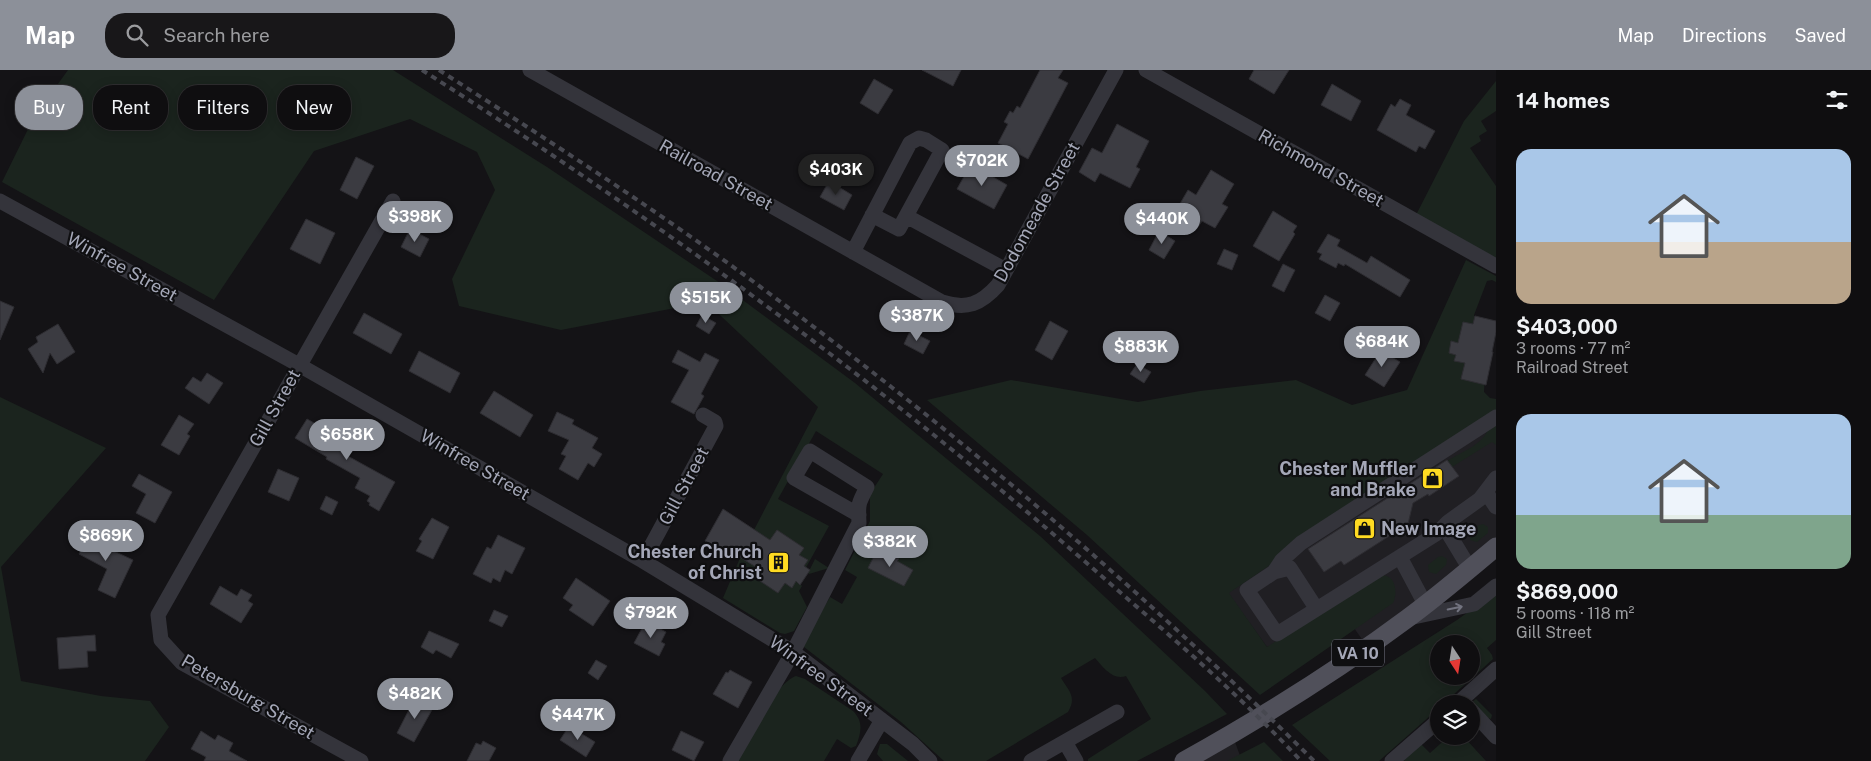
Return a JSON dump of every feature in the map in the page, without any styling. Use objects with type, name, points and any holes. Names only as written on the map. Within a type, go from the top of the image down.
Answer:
[{"type":"main road","name":"VA 10","points":[[1184,761],[1307,687],[1408,618],[1496,547]]},
{"type":"street","name":"Railroad Street","points":[[530,70],[928,294]]},
{"type":"street","name":"Dodomeade Street","points":[[928,294],[952,305],[964,306],[977,303],[988,296],[998,285],[1116,70]]},
{"type":"street","name":"Richmond Street","points":[[1146,70],[1496,266]]},
{"type":"street","points":[[853,252],[872,215],[910,144],[919,138],[942,150],[899,229],[872,215]]},
{"type":"street","name":"Winfree Street","points":[[0,201],[299,365],[643,561],[793,652],[913,744],[930,761]]},
{"type":"street","name":"Gill Street","points":[[158,615],[393,201]]},
{"type":"street","points":[[906,216],[1006,270]]},
{"type":"street","name":"Gill Street","points":[[643,561],[716,426],[715,422],[704,415]]},
{"type":"street","points":[[1274,572],[1282,560],[1301,543],[1496,416]]},
{"type":"street","points":[[730,761],[793,652],[859,523],[859,515],[858,505],[867,487],[810,451],[794,478],[859,515]]},
{"type":"street","points":[[1316,608],[1290,568],[1274,572],[1247,590],[1276,634],[1436,534],[1480,499],[1496,478]]},
{"type":"street","points":[[1486,492],[1496,508]]},
{"type":"street","points":[[1444,526],[1470,569]]},
{"type":"street","points":[[1400,557],[1425,604]]},
{"type":"street","points":[[1408,618],[1474,604],[1496,586]]},
{"type":"street","name":"Petersburg Street","points":[[158,615],[161,640],[182,663],[361,761]]},
{"type":"street","points":[[1472,695],[1496,669]]},
{"type":"street","points":[[1030,761],[1117,712]]},
{"type":"street","points":[[862,760],[882,720]]},
{"type":"street","points":[[1480,720],[1496,737]]},
{"type":"street","points":[[1392,761],[1430,728]]},
{"type":"street","points":[[1065,742],[1076,761]]},
{"type":"shaded area","points":[[68,70],[393,70],[547,167],[717,281],[855,383],[1040,536],[1227,714],[1137,761],[1088,761],[1088,759],[1151,719],[1126,676],[1117,677],[1113,675],[1095,658],[1061,678],[1072,698],[1071,707],[1068,712],[986,761],[944,761],[901,722],[804,647],[804,641],[830,597],[842,604],[857,577],[845,570],[870,521],[870,494],[883,474],[816,431],[778,499],[829,526],[798,582],[802,586],[799,591],[807,607],[794,631],[785,634],[780,633],[723,598],[743,551],[818,407],[706,302],[561,330],[459,306],[452,279],[495,190],[477,152],[410,119],[314,151],[214,300],[2,182],[28,130],[83,130],[83,85],[57,85]]},
{"type":"shaded area","points":[[1496,81],[1496,111],[1481,121],[1487,131],[1479,136],[1481,141],[1470,148],[1496,186],[1496,258],[1416,215],[1464,121]]},
{"type":"shaded area","points":[[1466,260],[1496,276],[1496,282],[1492,280],[1487,281],[1474,315],[1486,351],[1484,392],[1490,398],[1496,399],[1496,411],[1229,593],[1267,647],[1377,577],[1388,576],[1394,583],[1395,598],[1393,603],[1260,695],[1087,535],[927,400],[1011,380],[1138,402],[1200,391],[1296,380],[1352,405],[1407,390]]},
{"type":"shaded area","points":[[0,397],[106,448],[1,567],[21,681],[101,696],[150,701],[169,727],[145,761],[0,761]]},
{"type":"shaded area","points":[[1496,411],[1496,546],[1366,645],[1347,618],[1267,647],[1228,593]]},
{"type":"shaded area","points":[[1496,424],[1496,445],[1492,442],[1452,467],[1447,461],[1477,444],[1488,429]]},
{"type":"shaded area","points":[[1483,524],[1488,527],[1488,533],[1477,542],[1470,540],[1470,533]]},
{"type":"shaded area","points":[[1442,556],[1447,559],[1446,565],[1436,574],[1429,572],[1428,565]]},
{"type":"shaded area","points":[[815,559],[829,568],[809,574]]},
{"type":"shaded area","points":[[1496,592],[1496,640],[1487,648],[1493,659],[1480,671],[1480,635],[1433,635]]},
{"type":"shaded area","points":[[1430,637],[1430,685],[1464,685],[1453,695],[1430,695],[1430,716],[1379,761],[1330,761],[1292,725]]},
{"type":"shaded area","points":[[796,676],[805,679],[853,711],[860,723],[856,746],[851,748],[837,739],[824,761],[736,761],[754,727],[779,689]]},
{"type":"shaded area","points":[[1480,703],[1492,715],[1491,719],[1480,709]]},
{"type":"shaded area","points":[[1232,734],[1242,761],[1185,761]]},
{"type":"shaded area","points":[[1264,742],[1283,761],[1227,761]]},
{"type":"shaded area","points":[[880,744],[887,744],[908,761],[883,761],[877,754]]},
{"type":"shaded area","points":[[1421,744],[1430,753],[1439,745],[1471,745],[1486,761],[1404,761],[1406,756]]},
{"type":"building","points":[[922,70],[961,70],[953,86]]},
{"type":"building","points":[[1040,70],[1063,70],[1058,78],[1068,83],[1028,159],[998,143],[1008,124],[1004,122],[1010,111],[1013,113],[1017,106],[1020,108]]},
{"type":"building","points":[[1254,70],[1289,70],[1274,94],[1249,79]]},
{"type":"building","points":[[874,79],[893,90],[878,114],[860,103]]},
{"type":"building","points":[[1332,84],[1361,101],[1351,121],[1321,105]]},
{"type":"building","points":[[1400,99],[1411,105],[1406,115],[1435,131],[1425,149],[1419,146],[1416,152],[1377,130],[1391,104],[1395,107]]},
{"type":"building","points":[[1117,124],[1149,141],[1136,167],[1140,169],[1130,188],[1100,173],[1095,182],[1079,172],[1092,148],[1102,153]]},
{"type":"building","points":[[356,157],[374,166],[357,199],[340,190]]},
{"type":"building","points":[[971,164],[1007,185],[994,209],[957,189]]},
{"type":"building","points":[[1211,170],[1234,184],[1222,204],[1228,207],[1215,228],[1202,221],[1198,227],[1174,214],[1188,190],[1196,195]]},
{"type":"building","points":[[829,181],[852,195],[844,210],[820,197]]},
{"type":"building","points":[[1273,211],[1297,226],[1293,232],[1295,234],[1279,261],[1253,246]]},
{"type":"building","points":[[306,219],[335,233],[320,264],[290,249]]},
{"type":"building","points":[[410,229],[429,239],[420,257],[401,247]]},
{"type":"building","points":[[1159,231],[1175,241],[1164,259],[1149,250]]},
{"type":"building","points":[[1328,234],[1340,240],[1337,246],[1367,263],[1371,256],[1410,280],[1400,297],[1345,264],[1344,266],[1338,263],[1336,268],[1319,259],[1322,254],[1317,252]]},
{"type":"building","points":[[1224,249],[1238,255],[1232,270],[1217,264]]},
{"type":"building","points":[[1283,264],[1295,270],[1284,292],[1272,286]]},
{"type":"building","points":[[1325,295],[1340,303],[1330,321],[1315,313]]},
{"type":"building","points":[[0,301],[14,307],[0,340]]},
{"type":"building","points":[[364,313],[402,334],[391,354],[353,333]]},
{"type":"building","points":[[702,315],[716,323],[709,334],[696,326]]},
{"type":"building","points":[[1475,316],[1496,321],[1493,352],[1486,385],[1461,379],[1465,363],[1454,361],[1456,355],[1449,353],[1451,341],[1458,343],[1463,322],[1473,324]]},
{"type":"building","points":[[1050,321],[1068,331],[1052,360],[1035,350]]},
{"type":"building","points":[[58,324],[75,352],[57,364],[50,353],[43,373],[28,349],[38,342],[36,337]]},
{"type":"building","points":[[910,331],[930,341],[923,354],[904,344]]},
{"type":"building","points":[[678,350],[700,362],[705,353],[719,360],[701,394],[704,396],[694,414],[671,402],[689,370],[672,362]]},
{"type":"building","points":[[1381,350],[1400,362],[1384,387],[1365,375]]},
{"type":"building","points":[[419,351],[460,373],[450,393],[409,371]]},
{"type":"building","points":[[1137,364],[1151,372],[1144,383],[1130,374]]},
{"type":"building","points":[[207,373],[223,383],[209,404],[185,388],[193,377],[201,382]]},
{"type":"building","points":[[494,391],[533,415],[520,437],[480,413]]},
{"type":"building","points":[[557,412],[574,420],[572,424],[598,438],[592,448],[602,454],[594,467],[588,463],[578,480],[559,469],[566,456],[561,454],[569,440],[548,431]]},
{"type":"building","points":[[179,415],[194,424],[187,434],[190,436],[179,455],[161,445]]},
{"type":"building","points":[[307,419],[339,437],[343,430],[354,437],[344,454],[395,482],[379,511],[369,505],[370,503],[367,501],[370,496],[355,488],[360,478],[326,459],[327,457],[295,438]]},
{"type":"building","points":[[1447,460],[1459,476],[1429,496],[1428,494],[1413,503],[1408,524],[1344,565],[1341,561],[1324,572],[1308,549]]},
{"type":"building","points":[[278,469],[299,478],[289,501],[268,492]]},
{"type":"building","points":[[139,474],[172,492],[155,523],[136,513],[146,494],[132,486]]},
{"type":"building","points":[[326,496],[338,502],[332,515],[320,509]]},
{"type":"building","points":[[723,509],[770,540],[777,530],[804,548],[799,555],[808,560],[804,566],[810,570],[800,585],[796,581],[792,588],[785,583],[778,593],[751,575],[756,567],[733,553],[731,556],[705,541]]},
{"type":"building","points":[[432,518],[449,527],[433,559],[416,551],[422,541],[419,539]]},
{"type":"building","points":[[93,527],[107,535],[103,546],[133,560],[115,598],[98,590],[107,569],[79,554]]},
{"type":"building","points":[[498,535],[525,548],[512,574],[505,570],[500,582],[493,578],[491,583],[473,574],[487,547],[491,549]]},
{"type":"building","points":[[877,550],[899,559],[897,561],[913,570],[904,586],[868,568]]},
{"type":"building","points":[[576,578],[610,601],[593,626],[569,610],[573,605],[563,598]]},
{"type":"building","points":[[220,586],[237,596],[241,589],[252,595],[248,601],[253,604],[241,623],[210,604]]},
{"type":"building","points":[[494,610],[508,616],[502,627],[489,621]]},
{"type":"building","points":[[646,621],[666,632],[661,642],[665,644],[659,656],[634,643]]},
{"type":"building","points":[[429,631],[459,644],[451,658],[436,650],[433,654],[421,647]]},
{"type":"building","points":[[95,635],[96,651],[87,651],[88,667],[59,669],[57,638]]},
{"type":"building","points":[[596,660],[607,666],[598,680],[588,673]]},
{"type":"building","points":[[730,670],[752,682],[738,708],[713,694],[726,672],[728,673]]},
{"type":"building","points":[[415,698],[433,708],[414,742],[397,733]]},
{"type":"building","points":[[569,726],[595,742],[586,757],[560,740]]},
{"type":"building","points":[[201,731],[215,740],[218,735],[233,743],[229,751],[247,761],[204,761],[206,757],[191,749]]},
{"type":"building","points":[[681,731],[704,742],[694,761],[672,750]]},
{"type":"building","points":[[483,741],[496,748],[489,761],[467,761],[476,743],[481,745]]},
{"type":"railway","points":[[422,70],[596,185],[681,244],[765,305],[930,432],[1011,498],[1171,637],[1225,685],[1301,761]]},
{"type":"railway","points":[[439,70],[695,240],[778,300],[918,408],[987,464],[1121,579],[1251,699],[1314,761]]},
{"type":"place","name":"Chester Muffler and Brake","points":[[1432,479]]},
{"type":"place","name":"New Image","points":[[1365,529]]},
{"type":"place","name":"Chester Church of Christ","points":[[778,562]]}]
